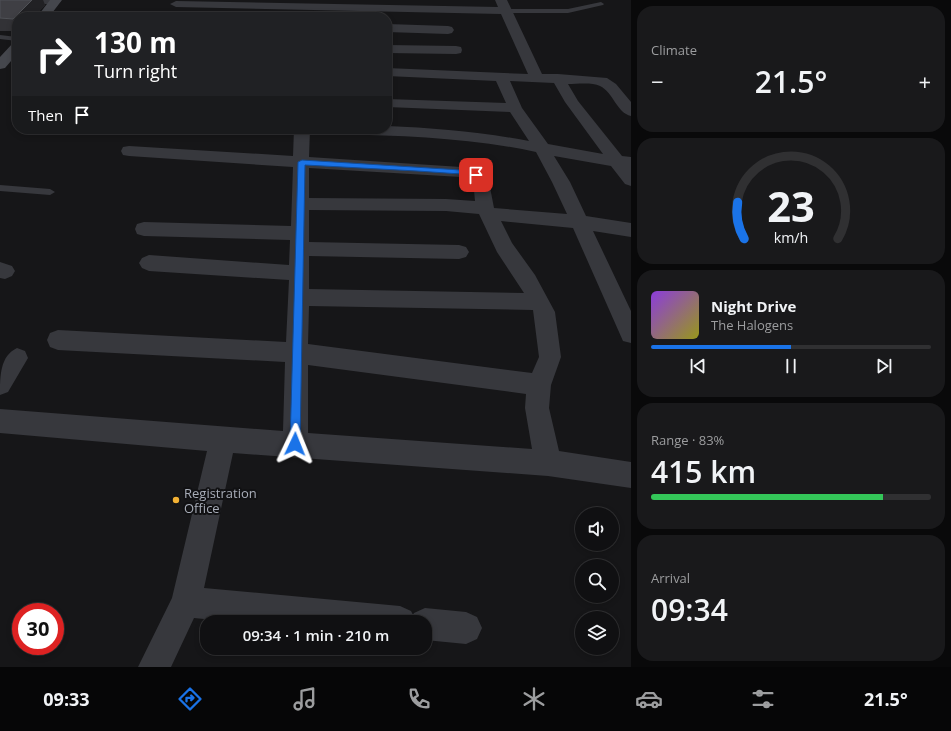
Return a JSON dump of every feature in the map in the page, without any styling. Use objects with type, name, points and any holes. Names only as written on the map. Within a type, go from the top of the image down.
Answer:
[{"type":"main road","points":[[47,12],[56,0]]},
{"type":"main road","points":[[0,65],[12,52]]},
{"type":"street","points":[[17,0],[56,0]]},
{"type":"street","points":[[176,4],[305,8],[503,6],[537,78]]},
{"type":"street","points":[[392,28],[448,30]]},
{"type":"street","points":[[392,49],[456,50]]},
{"type":"street","points":[[392,72],[602,81],[611,87],[631,112]]},
{"type":"street","points":[[501,76],[515,108],[542,148],[580,222],[631,334]]},
{"type":"street","points":[[558,78],[572,102],[624,162],[631,180]]},
{"type":"street","points":[[392,102],[515,108]]},
{"type":"street","points":[[392,132],[462,135],[624,162]]},
{"type":"street","points":[[295,444],[302,134]]},
{"type":"street","points":[[129,151],[471,174],[480,177],[487,211],[504,247],[528,282],[544,312],[550,357],[539,386],[537,408],[548,463]]},
{"type":"street","points":[[300,204],[446,206],[580,222],[631,230]]},
{"type":"street","points":[[144,229],[459,252]]},
{"type":"street","points":[[149,263],[299,273]]},
{"type":"street","points":[[298,297],[540,302]]},
{"type":"street","points":[[58,340],[297,353],[539,386]]},
{"type":"street","points":[[0,384],[17,358]]},
{"type":"street","points":[[0,421],[223,440],[548,463],[631,475]]},
{"type":"street","points":[[154,667],[186,602],[223,440]]},
{"type":"street","points":[[186,602],[325,615]]},
{"type":"street","points":[[432,625],[466,628]]},
{"type":"lane","points":[[503,6],[568,10],[601,4]]},
{"type":"lane","points":[[0,37],[12,38]]},
{"type":"lane","points":[[0,188],[50,192]]},
{"type":"building","points":[[0,0],[32,0],[20,12],[12,12],[12,19],[0,18]]},
{"type":"place","name":"Registration Office","points":[[176,500]]},
{"type":"route","points":[[295,444],[302,162],[461,172],[476,175]]}]
